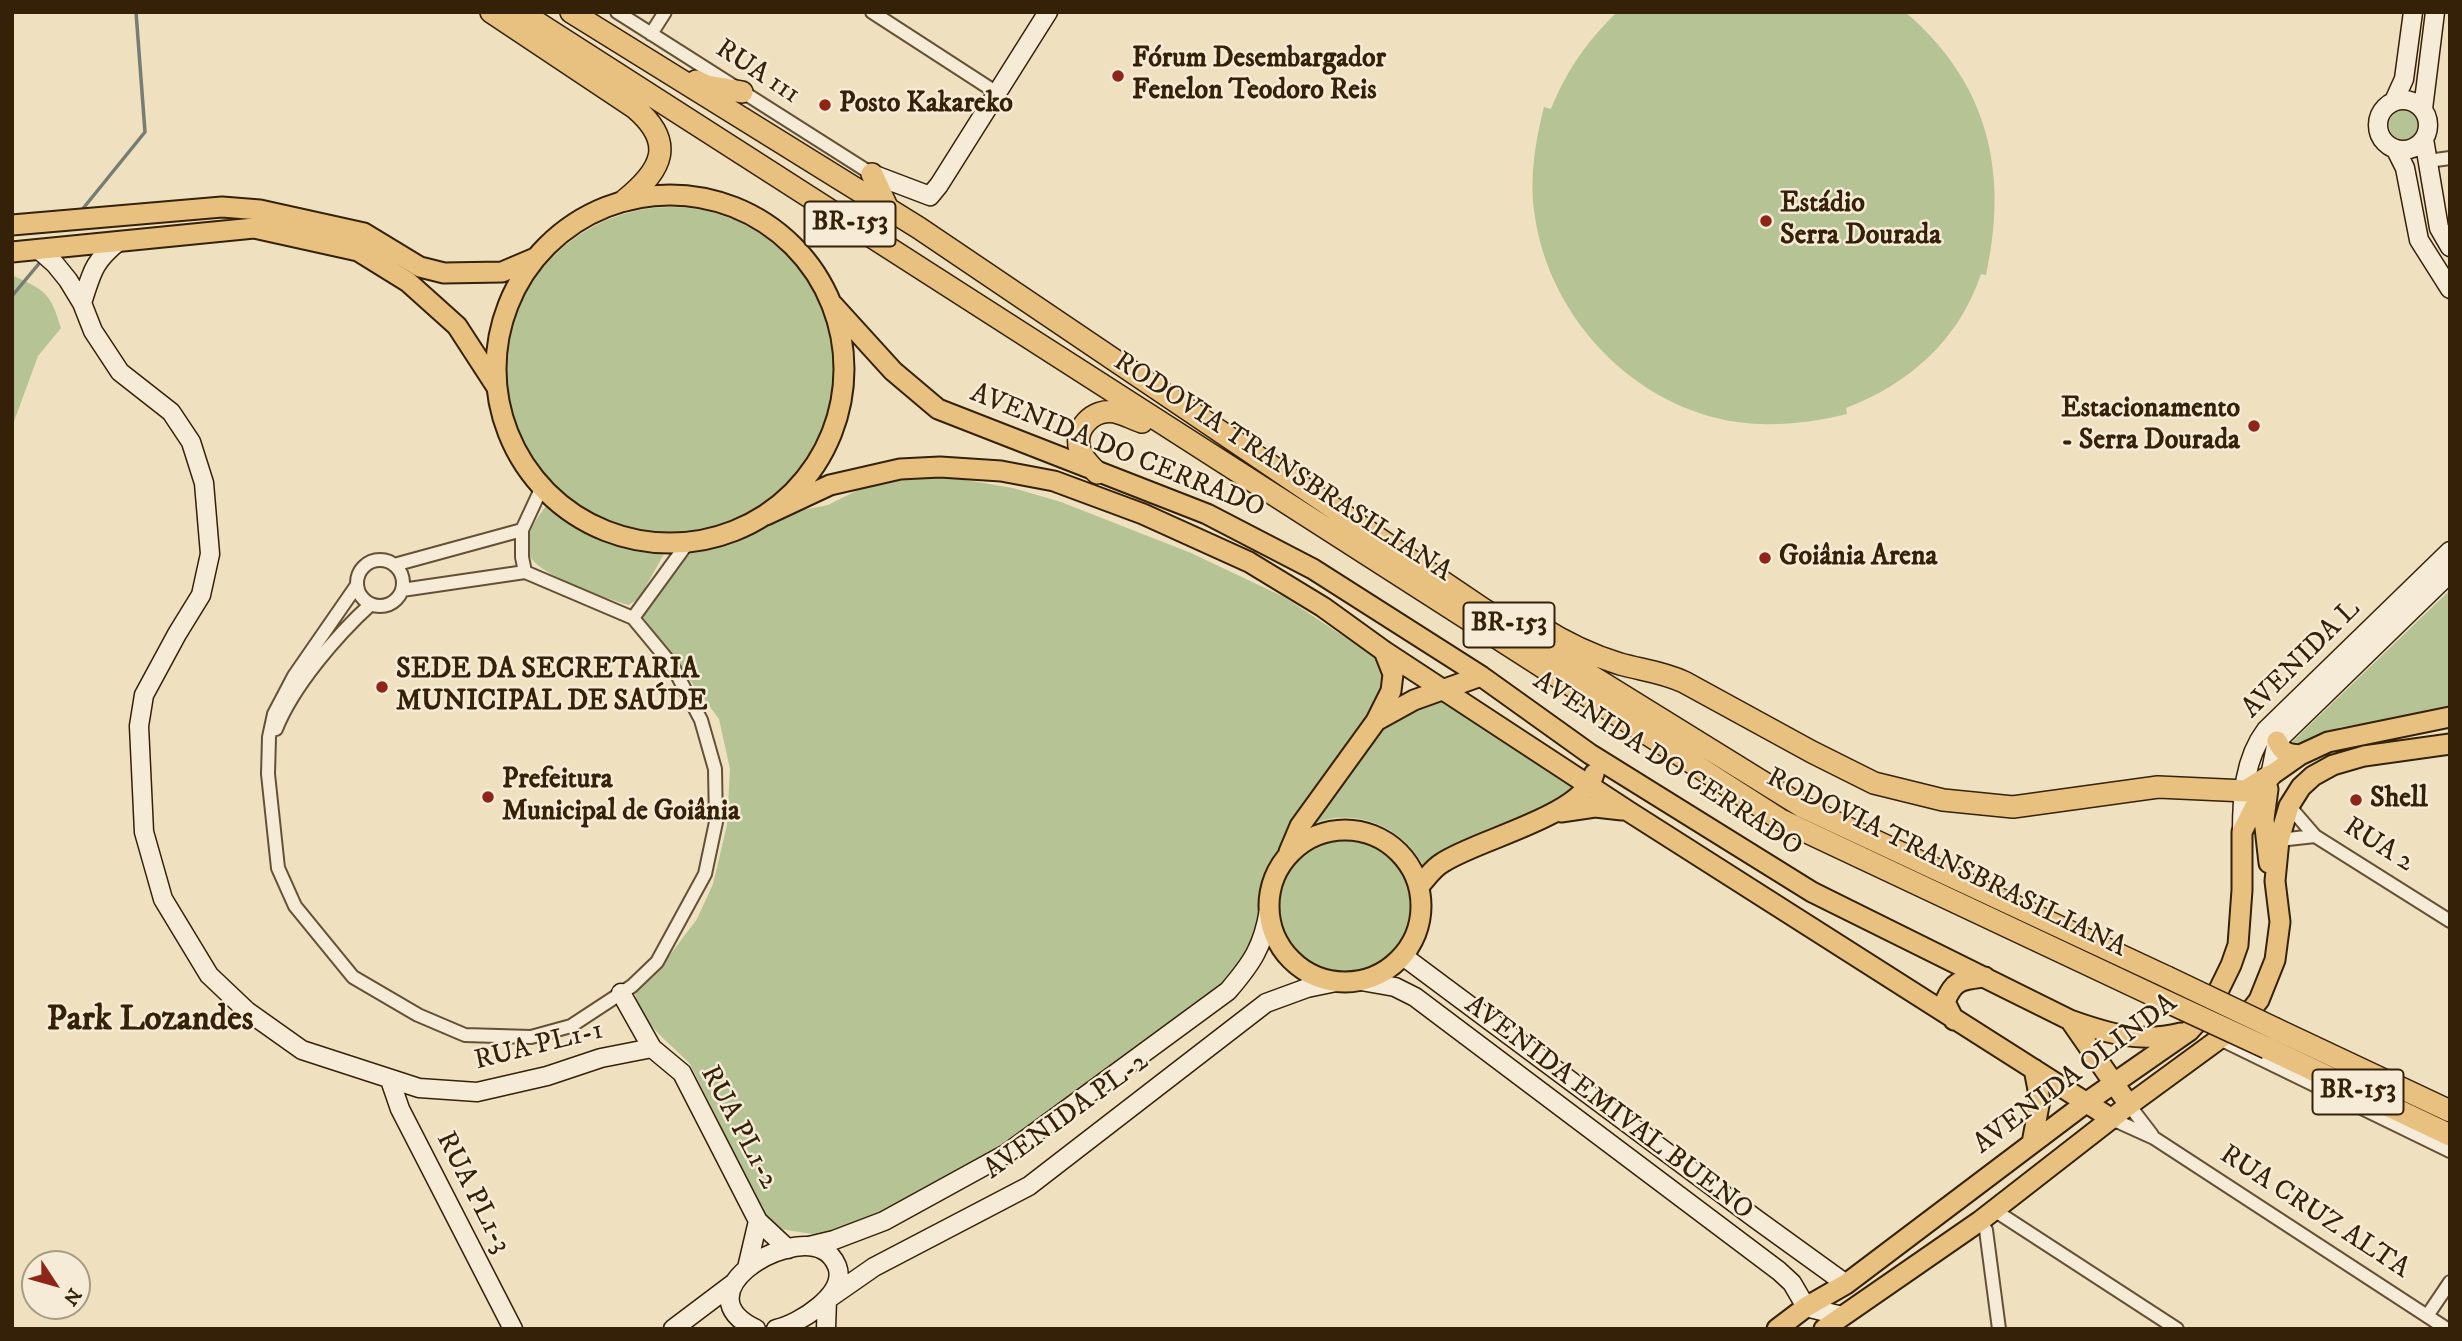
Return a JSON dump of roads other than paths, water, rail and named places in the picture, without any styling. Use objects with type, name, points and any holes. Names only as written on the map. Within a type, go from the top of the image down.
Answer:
[{"type":"highway","points":[[491,12],[635,108],[651,122],[659,138],[656,167],[646,183],[625,200]]},
{"type":"highway","name":"RODOVIA TRANSBRASILIANA","points":[[521,12],[1781,820],[2159,998],[2272,1039],[2450,1111]]},
{"type":"highway","name":"RODOVIA TRANSBRASILIANA","points":[[571,12],[888,209],[1442,581],[1803,807],[2167,977],[2272,1039],[2450,1135]]},
{"type":"highway","points":[[644,57],[708,86],[742,92]]},
{"type":"highway","points":[[872,174],[888,209]]},
{"type":"highway","points":[[1097,473],[1082,456],[1078,440],[1083,424],[1095,415],[1115,412],[1180,436]]},
{"type":"highway","points":[[1442,581],[1492,600],[1556,637],[1592,654],[1622,665],[1662,673],[1684,682],[1874,783],[1943,800],[2013,807],[2158,787],[2246,791],[2270,776]]},
{"type":"main road","points":[[496,386],[497,341],[511,297],[535,258],[549,243],[584,216],[625,200],[675,193],[726,202],[771,225],[808,260],[833,305],[845,363],[837,422],[809,474],[766,515]]},
{"type":"main road","points":[[12,225],[222,207],[260,210],[364,233],[420,267],[444,273],[502,272],[535,258]]},
{"type":"main road","points":[[12,252],[254,228],[358,251],[408,282],[457,326],[496,386]]},
{"type":"main road","name":"AVENIDA DO CERRADO","points":[[833,305],[893,371],[938,409],[1207,514],[1313,569],[1481,676],[1590,754],[1812,892],[2070,1020],[2129,1105]]},
{"type":"main road","name":"AVENIDA DO CERRADO","points":[[496,386],[505,430],[541,488],[554,501],[590,525],[630,540],[673,544],[721,536],[830,485],[900,469],[940,467],[1001,471],[1054,481],[1143,514],[1249,562],[1323,607],[1384,651],[1628,811],[2112,1119]]},
{"type":"main road","points":[[1286,858],[1301,844],[1320,834],[1340,830],[1361,831],[1381,838],[1398,850],[1411,867],[1419,886],[1422,911],[1416,935],[1403,956],[1384,972],[1361,981],[1336,982],[1311,974],[1289,958],[1275,936],[1269,910],[1273,882],[1300,826],[1376,721],[1391,691],[1393,674],[1384,651]]},
{"type":"main road","points":[[1376,721],[1414,700],[1481,676]]},
{"type":"main road","points":[[2275,881],[2268,860],[2264,819],[2270,776],[2300,755],[2328,742],[2445,721]]},
{"type":"main road","points":[[2277,741],[2282,751],[2300,755]]},
{"type":"main road","points":[[2270,776],[2289,806],[2301,787],[2313,776],[2333,765],[2364,756],[2450,744]]},
{"type":"main road","points":[[1419,886],[1441,863],[1553,813],[1590,786],[1594,772],[1590,754]]},
{"type":"main road","name":"AVENIDA OLINDA","points":[[1777,1329],[1806,1307],[1846,1284],[2087,1102],[2189,1031],[2210,1008],[2235,955],[2242,890],[2242,832],[2270,776]]},
{"type":"main road","name":"AVENIDA OLINDA","points":[[1824,1329],[1987,1215],[2129,1105],[2241,1023],[2259,1000],[2275,960],[2280,922],[2275,881],[2279,840],[2289,806]]},
{"type":"main road","points":[[1553,813],[1595,807],[1628,811]]},
{"type":"main road","points":[[1954,1020],[1945,1002],[1949,990],[1960,980],[1984,976]]},
{"type":"main road","points":[[2070,1020],[2108,1034],[2159,1038],[2189,1031]]},
{"type":"main road","points":[[2032,1143],[2040,1100],[2034,1069]]},
{"type":"street","name":"RUA 111","points":[[617,12],[872,174]]},
{"type":"street","points":[[651,34],[665,12]]},
{"type":"street","points":[[872,12],[998,93]]},
{"type":"street","points":[[872,174],[930,196],[1048,12]]},
{"type":"street","points":[[2413,12],[2404,79],[2395,101],[2382,111],[2378,126],[2383,141],[2396,150],[2405,168],[2419,240],[2450,289]]},
{"type":"street","points":[[2435,12],[2423,109],[2429,124],[2424,139],[2439,228],[2450,247]]},
{"type":"street","points":[[2395,101],[2410,101],[2423,109]]},
{"type":"street","points":[[2396,150],[2412,149],[2424,139]]},
{"type":"street","points":[[2428,161],[2450,158]]},
{"type":"street","points":[[82,303],[93,268],[102,255],[119,242]]},
{"type":"street","name":"RUA PL1-1","points":[[38,249],[55,264],[82,303],[93,331],[120,372],[172,412],[191,442],[204,483],[209,554],[201,595],[144,695],[139,726],[144,832],[163,899],[209,975],[247,1011],[302,1050],[419,1088],[477,1092],[547,1076],[601,1058],[652,1048]]},
{"type":"street","points":[[525,572],[522,530],[541,488]]},
{"type":"street","points":[[394,565],[522,530]]},
{"type":"street","points":[[633,618],[689,541]]},
{"type":"street","name":"AVENIDA L","points":[[2270,776],[2277,741],[2412,598],[2450,551]]},
{"type":"street","points":[[382,560],[394,565],[402,576],[402,590],[398,597],[386,605],[371,604],[359,593],[358,577],[367,564],[382,560]]},
{"type":"street","points":[[357,586],[294,676],[274,714],[269,737],[268,774],[278,869],[295,906],[354,977],[418,1015],[465,1035],[531,1037],[571,1026],[632,986],[657,962],[705,874],[716,822],[715,769],[701,720],[672,665],[633,618],[525,572],[402,590]]},
{"type":"street","name":"AVENIDA L","points":[[2242,832],[2246,778],[2254,746],[2266,730],[2412,598],[2450,573]]},
{"type":"street","points":[[270,746],[278,723],[303,682],[344,629],[371,604]]},
{"type":"street","name":"RUA 2","points":[[2289,806],[2315,836],[2450,921]]},
{"type":"street","name":"RUA 2","points":[[2279,840],[2315,836]]},
{"type":"street","name":"AVENIDA PL-2","points":[[747,1268],[767,1255],[834,1240],[884,1222],[1006,1154],[1228,990],[1252,962],[1265,935],[1269,910]]},
{"type":"street","name":"AVENIDA EMIVAL BUENO","points":[[1403,956],[1846,1284]]},
{"type":"street","name":"AVENIDA EMIVAL BUENO","points":[[1361,981],[1395,987],[1415,997],[1723,1227],[1792,1283],[1806,1307]]},
{"type":"street","name":"AVENIDA PL-2","points":[[776,1329],[799,1320],[874,1267],[1029,1186],[1266,1003],[1307,988],[1336,982]]},
{"type":"street","name":"RUA PL1-2","points":[[621,993],[652,1048],[682,1073],[758,1221],[789,1249]]},
{"type":"street","points":[[1477,1044],[1492,1038],[1510,1047],[1526,1048]]},
{"type":"street","points":[[2218,1038],[2450,1151]]},
{"type":"street","name":"RUA PL1-3","points":[[390,1080],[400,1109],[513,1329]]},
{"type":"street","name":"RUA CRUZ ALTA","points":[[2129,1105],[2154,1138]]},
{"type":"street","name":"RUA CRUZ ALTA","points":[[2112,1119],[2154,1138],[2446,1329]]},
{"type":"street","points":[[1999,1329],[1986,1230],[1987,1215],[2177,1329]]},
{"type":"street","points":[[1723,1227],[1744,1231],[1752,1227],[1756,1219]]},
{"type":"street","name":"RUA PL1-2","points":[[747,1268],[758,1221]]},
{"type":"street","points":[[809,1246],[824,1250],[838,1269],[838,1280],[828,1299],[826,1329]]},
{"type":"street","points":[[673,1329],[734,1283],[747,1268]]},
{"type":"street","points":[[2427,1316],[2450,1282]]},
{"type":"street","points":[[734,1283],[729,1299],[734,1315],[756,1329]]},
{"type":"street","points":[[1797,1329],[1806,1307],[1842,1316]]},
{"type":"waterway","points":[[81,211],[145,132],[136,12]]},
{"type":"waterway","points":[[12,296],[42,260]]},
{"type":"place","name":"Fórum Desembargador Fenelon Teodoro Reis","points":[[1118,76]]},
{"type":"place","name":"Posto Kakareko","points":[[825,105]]},
{"type":"place","name":"Estádio Serra Dourada","points":[[1766,221]]},
{"type":"place","name":"Estacionamento - Serra Dourada","points":[[2254,426]]},
{"type":"place","name":"Goiânia Arena","points":[[1765,558]]},
{"type":"place","name":"SEDE DA SECRETARIA MUNICIPAL DE SAÚDE","points":[[382,687]]},
{"type":"place","name":"Prefeitura Municipal de Goiânia","points":[[488,797]]},
{"type":"place","name":"Shell","points":[[2356,800]]},
{"type":"district","name":"Park Lozandes","points":[[150,1022]]}]
